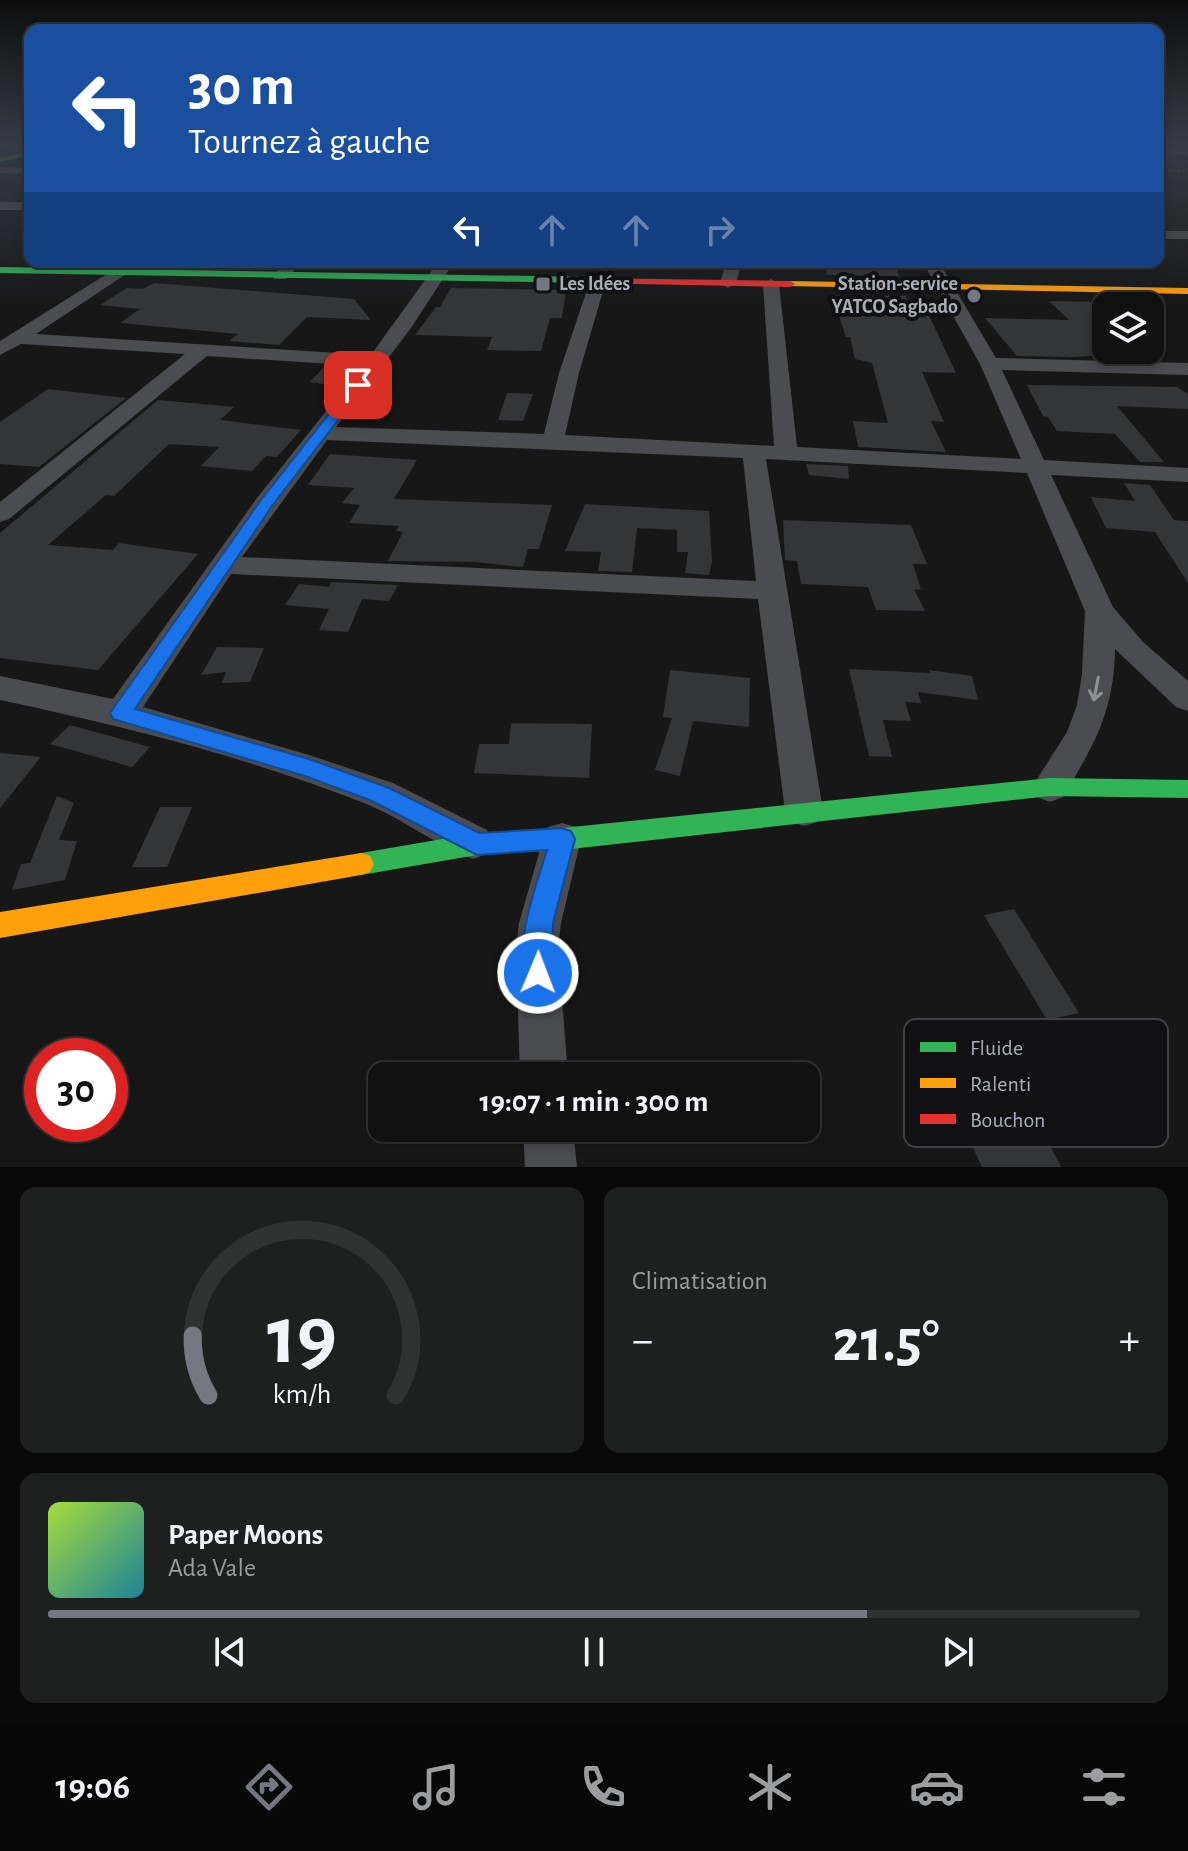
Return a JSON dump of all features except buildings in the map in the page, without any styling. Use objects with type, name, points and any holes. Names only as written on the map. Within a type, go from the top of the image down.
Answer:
[{"type":"main road","points":[[0,270],[86,268]]},
{"type":"main road","points":[[146,268],[280,276],[441,270],[598,281],[1188,291]]},
{"type":"main road","points":[[0,925],[477,844],[562,839],[1050,787],[1188,789]]},
{"type":"street","points":[[0,206],[24,206]]},
{"type":"street","points":[[1164,235],[1188,235]]},
{"type":"street","points":[[0,349],[127,268]]},
{"type":"street","points":[[280,276],[288,268]]},
{"type":"street","points":[[728,283],[732,268]]},
{"type":"street","points":[[934,268],[990,364],[1100,611],[1132,649],[1188,699]]},
{"type":"street","points":[[121,713],[224,565],[441,270]]},
{"type":"street","points":[[553,441],[569,373],[598,281]]},
{"type":"street","points":[[771,284],[786,455]]},
{"type":"street","points":[[19,338],[377,361]]},
{"type":"street","points":[[0,514],[201,351]]},
{"type":"street","points":[[990,364],[1188,369]]},
{"type":"street","points":[[321,433],[553,441],[1188,475]]},
{"type":"street","points":[[754,454],[804,811]]},
{"type":"street","points":[[224,565],[772,591]]},
{"type":"street","points":[[1050,787],[1084,733],[1092,706],[1098,679],[1100,611]]},
{"type":"street","points":[[0,688],[121,713],[309,769],[380,794],[477,844]]},
{"type":"street","points":[[543,1062],[537,948],[540,923],[562,839]]},
{"type":"street","points":[[549,1142],[551,1167]]},
{"type":"traffic: fast","points":[[0,270],[589,280]]},
{"type":"traffic: fast","points":[[361,864],[477,844],[562,839],[1050,787],[1188,789]]},
{"type":"traffic: slow","points":[[790,284],[1188,291]]},
{"type":"traffic: slow","points":[[0,925],[361,864]]},
{"type":"traffic: jam","points":[[589,280],[790,284]]},
{"type":"place","name":"Les Idées","points":[[543,284]]},
{"type":"place","name":"Station-service YATCO Sagbado","points":[[974,296]]},
{"type":"route","points":[[358,385],[266,503],[121,713],[309,769],[380,794],[477,844],[562,839],[540,923],[538,973]]}]
